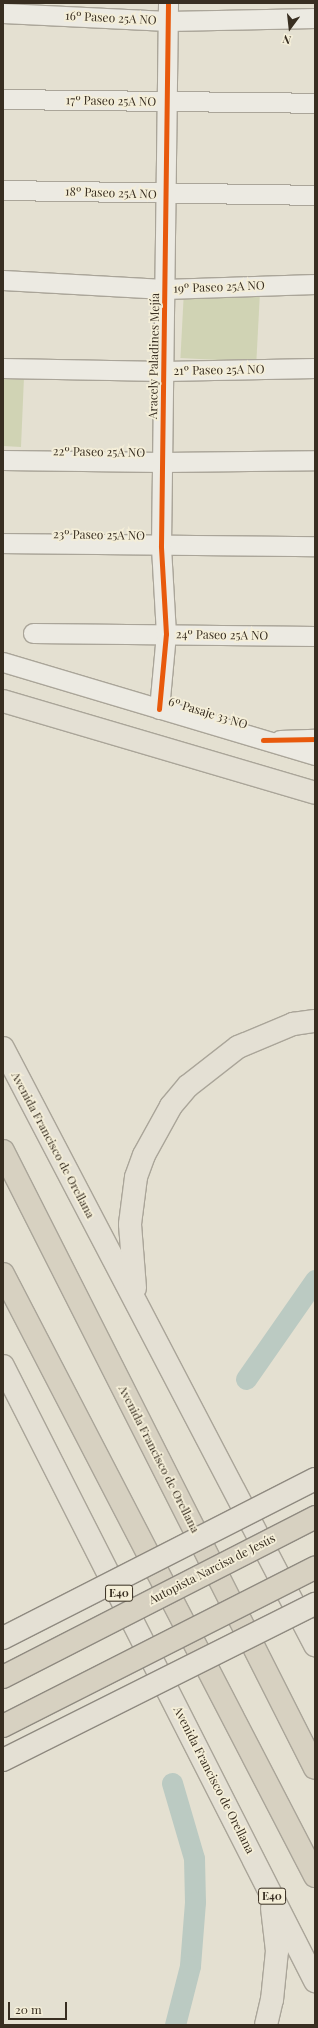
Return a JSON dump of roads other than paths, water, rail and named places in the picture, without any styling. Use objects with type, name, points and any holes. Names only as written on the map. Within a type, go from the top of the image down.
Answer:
[{"type":"highway","name":"Avenida Francisco de Orellana","points":[[3,1151],[315,1768]]},
{"type":"highway","points":[[3,1274],[315,1876]]},
{"type":"highway","name":"Autopista Narcisa de Jesús","points":[[3,1677],[315,1517]]},
{"type":"highway","points":[[3,1726],[315,1568]]},
{"type":"main road","points":[[3,701],[315,793]]},
{"type":"main road","points":[[136,1299],[130,1224],[136,1177],[144,1155],[171,1106],[188,1086],[238,1047],[293,1024],[315,1022]]},
{"type":"main road","name":"Avenida Francisco de Orellana","points":[[3,1048],[136,1299],[315,1645]]},
{"type":"main road","name":"Avenida Francisco de Orellana","points":[[5,1371],[315,1980]]},
{"type":"main road","name":"E40","points":[[3,1638],[315,1479]]},
{"type":"main road","points":[[3,1760],[315,1604]]},
{"type":"main road","points":[[266,2025],[272,2000],[277,1951],[269,1891]]},
{"type":"street","name":"16º Paseo 25A NO","points":[[3,13],[168,12],[315,18]]},
{"type":"street","name":"Aracely Paladines Mejía","points":[[159,709],[166,634],[161,546],[168,12]]},
{"type":"street","name":"17º Paseo 25A NO","points":[[3,99],[315,103]]},
{"type":"street","name":"18º Paseo 25A NO","points":[[3,190],[165,194],[315,195]]},
{"type":"street","name":"19º Paseo 25A NO","points":[[3,280],[164,289],[315,284]]},
{"type":"street","name":"21º Paseo 25A NO","points":[[3,368],[163,370],[315,368]]},
{"type":"street","name":"22º Paseo 25A NO","points":[[3,460],[162,462],[315,460]]},
{"type":"street","name":"23º Paseo 25A NO","points":[[3,543],[161,546],[315,546]]},
{"type":"street","name":"24º Paseo 25A NO","points":[[33,633],[315,636]]},
{"type":"street","name":"6º Pasaje 33 NO","points":[[3,662],[315,755]]},
{"type":"street","points":[[263,740],[315,739]]},
{"type":"waterway","points":[[246,1379],[315,1280]]},
{"type":"waterway","points":[[172,1783],[194,1858],[195,1902],[190,1966],[175,2025]]}]
